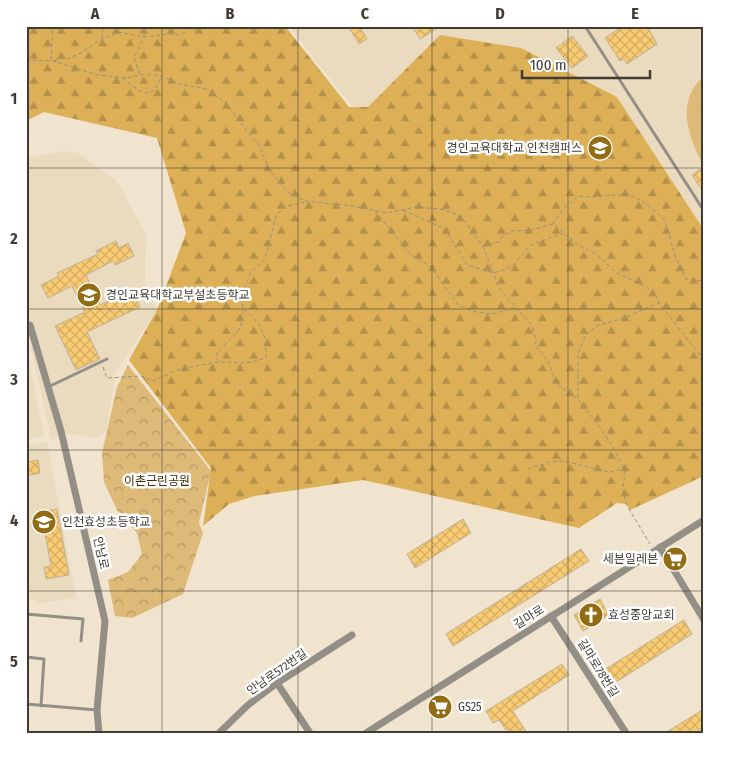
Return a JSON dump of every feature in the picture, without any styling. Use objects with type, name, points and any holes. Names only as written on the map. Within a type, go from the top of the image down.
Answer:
[{"type":"street","name":"안남로","points":[[30,325],[61,431],[106,621],[97,710],[99,733]]},
{"type":"street","name":"길마로","points":[[366,733],[704,520]]},
{"type":"street","points":[[657,549],[704,620]]},
{"type":"street","name":"길마로78번길","points":[[551,616],[626,733]]},
{"type":"street","name":"안남로572번길","points":[[219,733],[248,705],[277,683],[352,635]]},
{"type":"street","points":[[277,683],[310,733]]},
{"type":"lane","points":[[585,26],[704,211]]},
{"type":"lane","points":[[48,387],[107,359]]},
{"type":"lane","points":[[26,614],[82,619],[81,641]]},
{"type":"lane","points":[[26,657],[44,659],[40,706]]},
{"type":"lane","points":[[26,704],[97,710]]},
{"type":"path","points":[[26,31],[40,26]]},
{"type":"path","points":[[52,61],[53,26]]},
{"type":"path","points":[[102,39],[103,26]]},
{"type":"path","points":[[140,75],[134,58],[144,38],[144,26]]},
{"type":"path","points":[[52,61],[61,58],[67,59],[82,53],[102,39],[119,32],[144,38],[168,34],[180,35],[187,31],[187,26]]},
{"type":"path","points":[[26,60],[52,61],[98,74],[122,77],[140,75],[162,77],[180,84],[206,88],[225,102],[258,143],[270,171],[289,193],[308,201],[387,212],[416,208],[441,209],[456,214],[463,219],[483,246],[499,288],[532,326],[536,340],[534,346],[546,358],[554,375],[554,382],[578,399],[599,426],[626,472],[624,489],[626,504],[657,549]]},
{"type":"path","points":[[122,77],[141,92],[155,89],[162,77]]},
{"type":"path","points":[[483,246],[498,242],[503,236],[512,232],[531,230],[553,224],[563,209],[578,196],[591,197],[628,194],[644,202],[665,220],[676,259],[686,279],[704,281]]},
{"type":"path","points":[[219,362],[217,353],[241,326],[244,290],[251,272],[265,259],[276,216],[284,207],[308,201]]},
{"type":"path","points":[[374,210],[411,255],[431,267],[458,305],[476,312],[492,314],[501,313],[516,307]]},
{"type":"path","points":[[402,210],[445,229],[467,265],[494,273],[513,265],[530,245],[564,233]]},
{"type":"path","points":[[553,224],[578,245],[596,254],[617,273],[654,293],[659,303],[700,355],[704,374]]},
{"type":"path","points":[[578,399],[578,354],[586,334],[599,325],[621,319],[659,303]]},
{"type":"path","points":[[101,362],[107,378],[141,376],[154,381],[177,370],[219,362],[247,362],[266,358],[266,341],[259,324],[243,308]]},
{"type":"path","points":[[528,469],[550,462],[564,461],[609,472],[624,469]]},
{"type":"shaded area","name":"경인교육대학교 인천캠퍼스","points":[[288,26],[704,26],[704,301],[643,191],[351,105]]},
{"type":"shaded area","name":"경인교육대학교부설초등학교","points":[[64,151],[78,153],[117,181],[146,234],[145,281],[157,310],[116,372],[106,431],[96,438],[68,434],[51,439],[29,338],[26,333],[26,157]]},
{"type":"shaded area","points":[[26,344],[44,436],[26,440]]},
{"type":"shaded area","name":"인천효성초등학교","points":[[47,442],[76,598],[41,603],[26,597],[26,446]]},
{"type":"green space","points":[[26,26],[285,26],[349,107],[368,107],[440,35],[521,48],[617,97],[704,230],[704,476],[630,510],[626,504],[617,503],[579,528],[363,480],[255,496],[229,504],[203,526],[211,468],[129,360],[157,310],[186,233],[157,138],[44,112],[26,121]]},
{"type":"green space","points":[[704,76],[704,167],[689,132],[687,109],[689,97],[695,86]]},
{"type":"green space","name":"이촌근린공원","points":[[128,365],[211,471],[199,523],[203,533],[183,594],[132,618],[115,616],[108,580],[128,572],[142,554],[137,533],[117,510],[104,482],[102,453],[117,387]]},
{"type":"building","points":[[348,26],[359,26],[367,39],[359,44]]},
{"type":"building","points":[[412,26],[441,26],[420,39]]},
{"type":"building","points":[[623,26],[647,26],[657,44],[627,64],[624,59],[620,61],[605,38]]},
{"type":"building","points":[[572,36],[588,56],[572,68],[556,48]]},
{"type":"building","points":[[704,167],[704,193],[692,175]]},
{"type":"building","points":[[116,241],[119,248],[128,243],[134,256],[115,265],[113,261],[86,275],[100,305],[132,290],[140,307],[87,332],[100,359],[76,370],[55,326],[85,312],[72,286],[48,298],[41,285],[59,276],[57,273],[98,254],[96,251]]},
{"type":"building","points":[[38,460],[40,473],[26,476],[26,462]]},
{"type":"building","points":[[57,509],[69,575],[46,579],[44,567],[51,566],[41,512]]},
{"type":"building","points":[[463,519],[471,533],[415,568],[407,554]]},
{"type":"building","points":[[581,549],[589,561],[453,646],[446,634]]},
{"type":"building","name":"효성중앙교회","points":[[600,599],[609,615],[583,631],[574,615]]},
{"type":"building","points":[[684,620],[692,634],[613,684],[604,670]]},
{"type":"building","points":[[562,664],[569,675],[513,711],[527,733],[508,733],[499,720],[493,723],[486,711]]},
{"type":"building","points":[[704,709],[704,727],[694,733],[665,733]]},
{"type":"place","name":"경인교육대학교 인천캠퍼스","points":[[600,148]]},
{"type":"place","name":"경인교육대학교부설초등학교","points":[[89,295]]},
{"type":"place","name":"인천효성초등학교","points":[[44,522]]},
{"type":"place","name":"세븐일레븐","points":[[675,559]]},
{"type":"place","name":"효성중앙교회","points":[[591,615]]},
{"type":"place","name":"GS25","points":[[440,707]]}]
